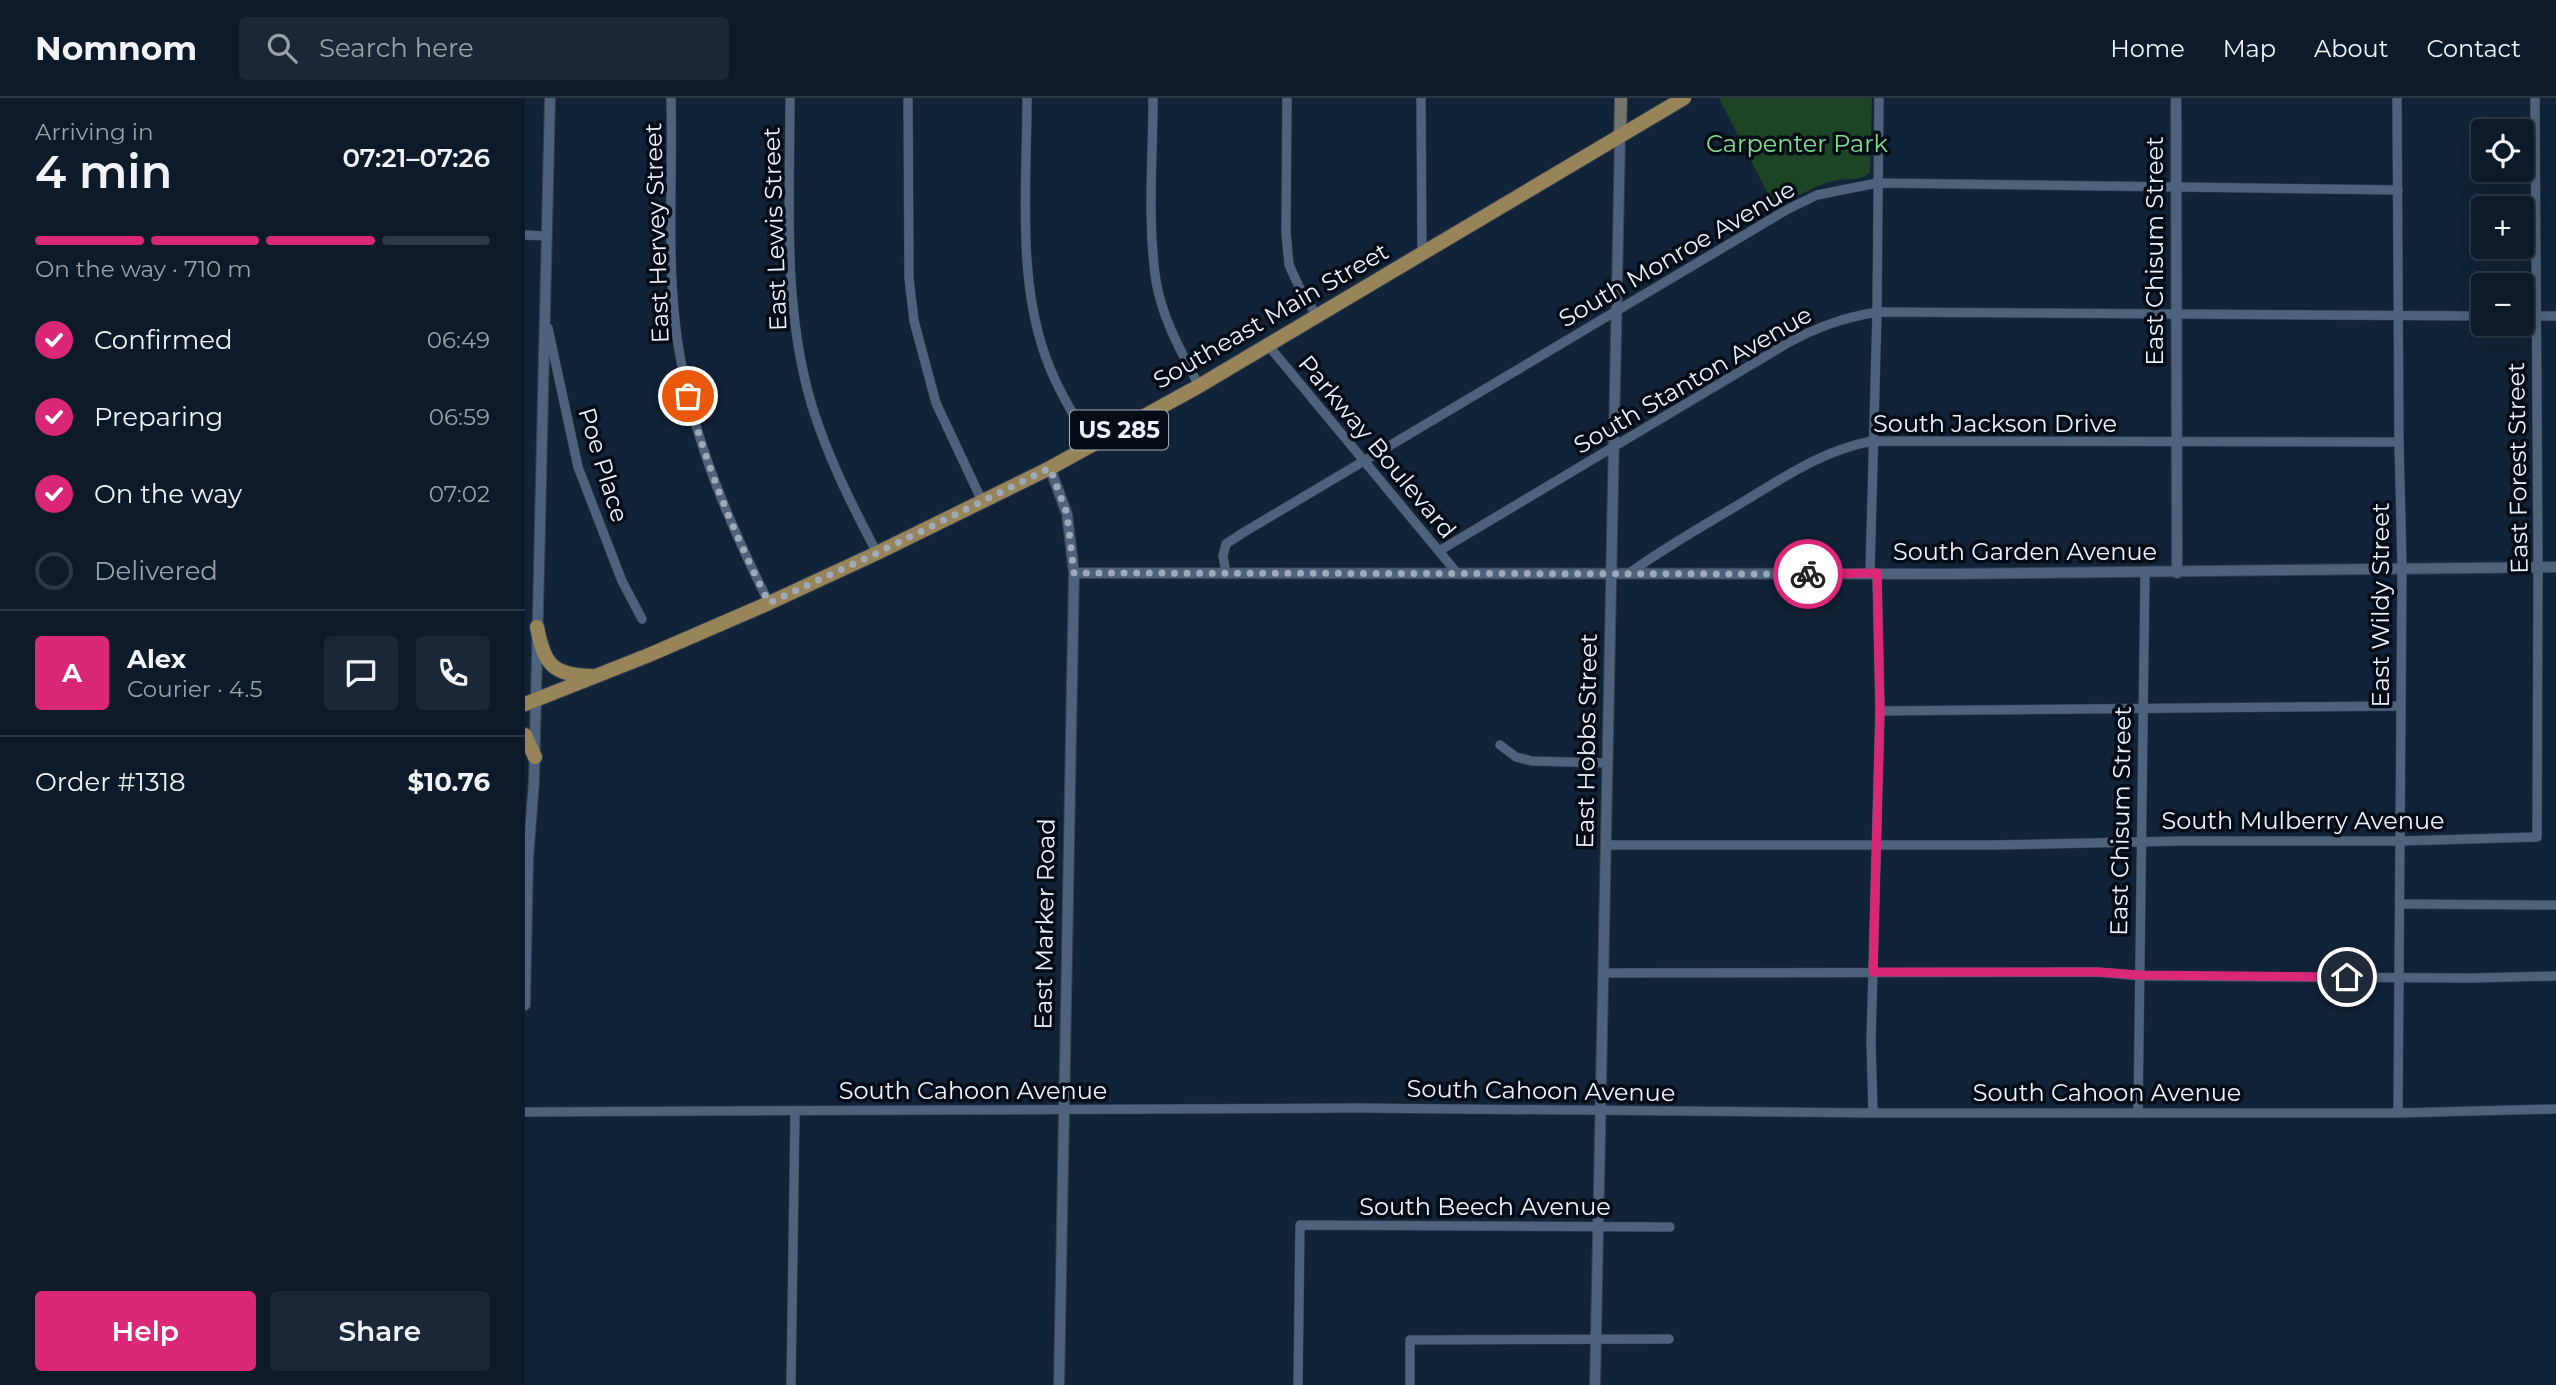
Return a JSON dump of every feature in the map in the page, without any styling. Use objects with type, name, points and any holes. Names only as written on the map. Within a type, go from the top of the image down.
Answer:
[{"type":"main road","name":"East Hobbs Street","points":[[1620,136],[1621,98]]},
{"type":"main road","name":"Southeast Main Street","points":[[531,702],[599,676],[769,603],[1050,468],[1199,386],[1684,98]]},
{"type":"main road","points":[[537,627],[543,653],[555,669],[576,675],[599,676]]},
{"type":"main road","points":[[525,735],[535,757]]},
{"type":"street","points":[[525,1004],[528,859],[535,757],[531,702],[537,627],[550,98]]},
{"type":"street","name":"East Hervey Street","points":[[671,98],[673,283],[688,396],[710,470],[739,543],[769,603]]},
{"type":"street","name":"East Lewis Street","points":[[790,98],[790,256],[793,306],[803,368],[829,454],[877,553]]},
{"type":"street","points":[[908,98],[909,278],[914,321],[936,403],[982,501]]},
{"type":"street","points":[[1027,98],[1027,246],[1035,320],[1056,383],[1092,445]]},
{"type":"street","points":[[1153,98],[1152,235],[1156,282],[1168,322],[1199,386]]},
{"type":"street","points":[[1287,98],[1286,232],[1289,264],[1301,291],[1317,316]]},
{"type":"street","points":[[1421,98],[1422,253]]},
{"type":"street","points":[[1873,1113],[1873,972],[1880,711],[1873,573],[1872,441],[1877,312],[1879,98]]},
{"type":"street","name":"East Chisum Street","points":[[2176,98],[2177,573]]},
{"type":"street","name":"East Wildy Street","points":[[2397,98],[2397,316],[2402,568],[2398,1112]]},
{"type":"street","name":"East Forest Street","points":[[2535,98],[2537,837]]},
{"type":"street","name":"East Hobbs Street","points":[[1595,1385],[1620,136]]},
{"type":"street","name":"South Monroe Avenue","points":[[1226,574],[1223,556],[1226,544],[1807,199],[1836,190],[1877,183],[2398,190]]},
{"type":"street","points":[[525,235],[546,236]]},
{"type":"street","name":"South Stanton Avenue","points":[[1442,549],[1817,327],[1847,317],[1877,312],[2471,316]]},
{"type":"street","name":"Poe Place","points":[[545,316],[578,467],[622,581],[642,619]]},
{"type":"street","points":[[2536,316],[2556,316]]},
{"type":"street","name":"Parkway Boulevard","points":[[1268,345],[1364,461],[1442,549],[1457,573]]},
{"type":"street","name":"South Jackson Drive","points":[[1628,574],[1814,459],[1844,447],[1872,441],[2399,442]]},
{"type":"street","name":"East Marker Road","points":[[1050,468],[1067,514],[1074,573],[1059,1385]]},
{"type":"street","name":"South Garden Avenue","points":[[1074,573],[2177,573],[2556,567]]},
{"type":"street","name":"East Chisum Street","points":[[2138,1113],[2145,573]]},
{"type":"street","points":[[1880,711],[2401,706]]},
{"type":"street","points":[[1500,745],[1516,757],[1532,761],[1607,763]]},
{"type":"street","name":"South Mulberry Avenue","points":[[1606,845],[1876,846],[2401,841],[2537,837]]},
{"type":"street","points":[[2400,904],[2556,905]]},
{"type":"street","points":[[1603,973],[2098,972],[2140,975],[2556,976]]},
{"type":"street","name":"South Cahoon Avenue","points":[[525,1112],[1358,1108],[2138,1113],[2556,1109]]},
{"type":"street","points":[[791,1385],[795,1111]]},
{"type":"street","name":"South Beech Avenue","points":[[1297,1385],[1300,1225],[1670,1227]]},
{"type":"street","points":[[1411,1385],[1410,1340],[1668,1339]]},
{"type":"green space","name":"Carpenter Park","points":[[1719,98],[1872,98],[1870,172],[1859,178],[1822,185],[1775,208]]},
{"type":"way so far","points":[[688,396],[724,508],[769,603],[1050,468],[1067,514],[1074,573],[1808,574]]},
{"type":"route","points":[[1808,574],[1877,573],[1880,711],[1873,972],[2098,972],[2140,975],[2347,977]]}]
